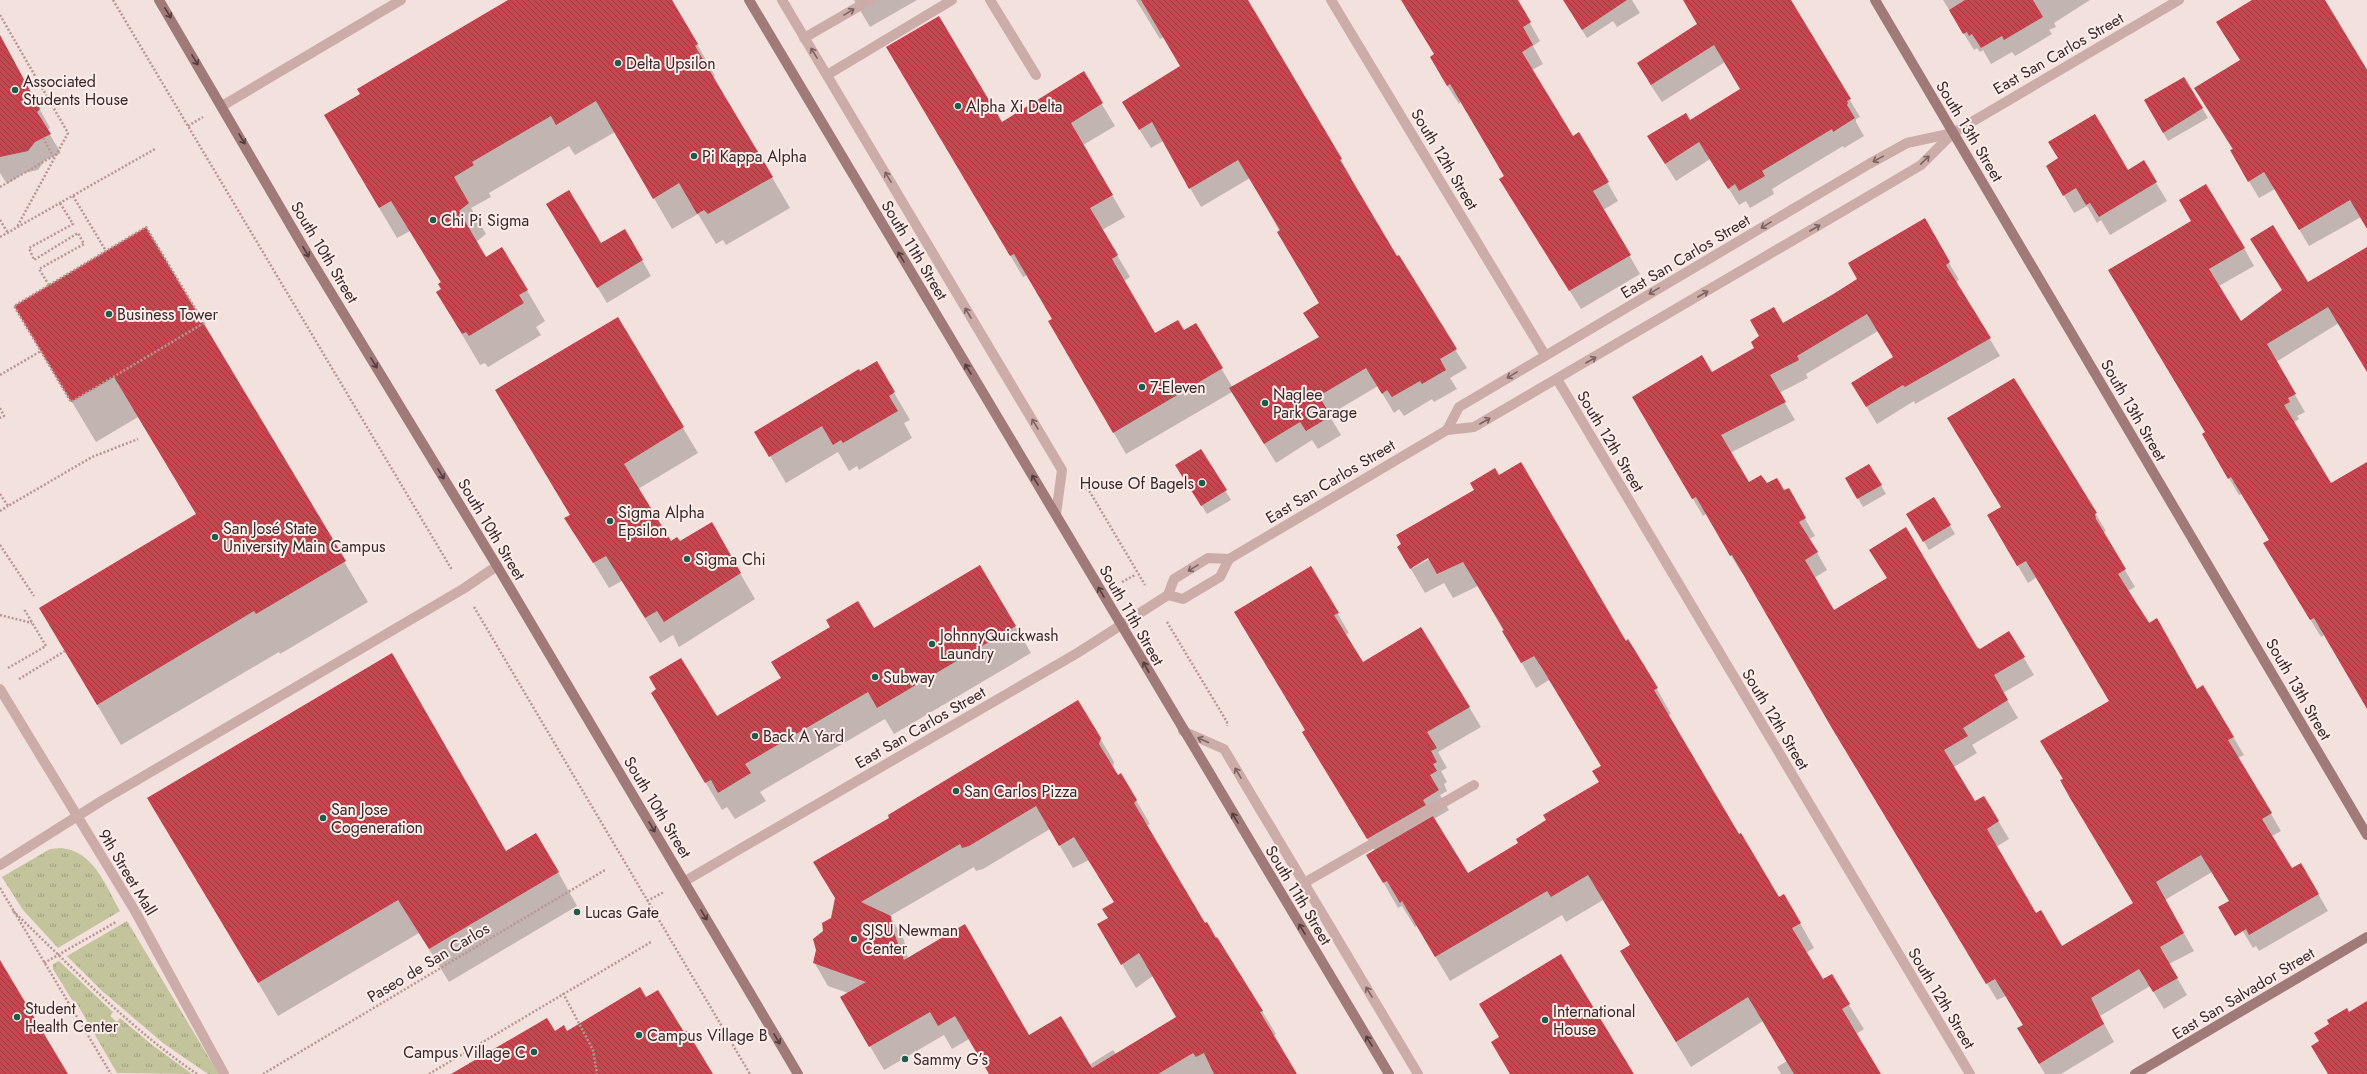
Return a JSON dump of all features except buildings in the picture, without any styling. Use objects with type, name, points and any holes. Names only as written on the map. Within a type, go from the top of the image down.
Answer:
[{"type":"main road","name":"South 10th Street","points":[[159,0],[308,255],[498,566],[798,1074]]},
{"type":"main road","name":"South 11th Street","points":[[749,0],[1389,1074]]},
{"type":"main road","name":"South 13th Street","points":[[1875,0],[2367,835]]},
{"type":"main road","name":"East San Salvador Street","points":[[2135,1074],[2367,937]]},
{"type":"street","points":[[222,106],[401,0]]},
{"type":"street","name":"South 11th Street","points":[[782,0],[1062,470]]},
{"type":"street","points":[[804,38],[870,0]]},
{"type":"street","points":[[827,75],[952,0]]},
{"type":"street","points":[[990,0],[1036,75]]},
{"type":"street","name":"South 12th Street","points":[[1331,0],[1545,355]]},
{"type":"street","name":"East San Carlos Street","points":[[1229,560],[1447,430],[1474,427],[1921,165],[1953,133],[2178,0]]},
{"type":"street","name":"East San Carlos Street","points":[[1447,430],[1459,408],[1545,355],[1907,143],[1953,133]]},
{"type":"street","name":"South 12th Street","points":[[1557,379],[1970,1074]]},
{"type":"street","points":[[1056,514],[1062,470]]},
{"type":"street","points":[[1208,558],[1229,560],[1220,577],[1183,599],[1168,595],[1174,579],[1208,558]]},
{"type":"street","points":[[0,865],[77,816],[463,589],[498,566]]},
{"type":"street","name":"East San Carlos Street","points":[[685,881],[1079,652],[1168,595]]},
{"type":"street","name":"9th Street Mall","points":[[0,690],[135,911],[224,1074]]},
{"type":"street","points":[[1184,731],[1224,749]]},
{"type":"street","name":"South 11th Street","points":[[1224,749],[1418,1074]]},
{"type":"street","points":[[1304,883],[1474,785]]},
{"type":"path","points":[[113,0],[750,1074]]},
{"type":"path","points":[[0,15],[68,133],[17,227]]},
{"type":"path","points":[[43,138],[53,156]]},
{"type":"path","points":[[0,237],[155,149]]},
{"type":"path","points":[[0,187],[57,153]]},
{"type":"path","points":[[73,196],[106,251]]},
{"type":"path","points":[[49,285],[39,270],[84,244],[78,233],[34,260],[29,248],[73,224],[60,203]]},
{"type":"path","points":[[0,220],[8,233]]},
{"type":"path","points":[[146,227],[204,323],[71,402],[14,306],[106,251],[146,227]]},
{"type":"path","points":[[0,375],[41,351]]},
{"type":"path","points":[[0,408],[4,416],[0,418]]},
{"type":"path","points":[[0,511],[92,457],[138,439]]},
{"type":"path","name":"South 11th Street","points":[[1062,470],[1090,492],[1131,561]]},
{"type":"path","points":[[0,494],[8,506]]},
{"type":"path","points":[[0,545],[34,596]]},
{"type":"path","points":[[1120,584],[1135,575]]},
{"type":"path","points":[[7,669],[46,646],[24,609]]},
{"type":"path","points":[[0,615],[32,622]]},
{"type":"path","name":"South 11th Street","points":[[1183,648],[1227,722],[1224,749]]},
{"type":"path","points":[[0,690],[64,651]]},
{"type":"path","name":"Paseo de San Carlos","points":[[263,1074],[605,870]]},
{"type":"path","points":[[0,888],[110,1074]]},
{"type":"path","points":[[13,911],[118,1013],[148,1040],[197,1074]]},
{"type":"path","points":[[44,963],[135,911]]},
{"type":"path","points":[[429,1074],[651,942]]},
{"type":"path","points":[[563,993],[593,1050],[597,1074]]},
{"type":"green space","points":[[61,848],[82,855],[90,862],[103,880],[120,911],[58,948],[23,910],[2,877],[50,849]]},
{"type":"green space","points":[[127,921],[218,1074],[208,1074],[163,1043],[102,991],[67,956]]},
{"type":"green space","points":[[59,961],[113,1012],[110,1016],[117,1022],[120,1018],[151,1044],[192,1074],[117,1073],[76,1002],[72,1000],[53,969],[53,964]]},
{"type":"place","name":"Delta Upsilon","points":[[618,63]]},
{"type":"place","name":"Associated Students House","points":[[15,90]]},
{"type":"place","name":"Alpha Xi Delta","points":[[958,106]]},
{"type":"place","name":"Pi Kappa Alpha","points":[[694,156]]},
{"type":"place","name":"Chi Pi Sigma","points":[[433,220]]},
{"type":"place","name":"Business Tower","points":[[109,314]]},
{"type":"place","name":"7-Eleven","points":[[1142,387]]},
{"type":"place","name":"Naglee Park Garage","points":[[1265,403]]},
{"type":"place","name":"House Of Bagels","points":[[1202,483]]},
{"type":"place","name":"Sigma Alpha Epsilon","points":[[610,521]]},
{"type":"place","name":"San José State University Main Campus","points":[[215,537]]},
{"type":"place","name":"Sigma Chi","points":[[687,559]]},
{"type":"place","name":"JohnnyQuickwash Laundry","points":[[932,644]]},
{"type":"place","name":"Subway","points":[[875,677]]},
{"type":"place","name":"Back A Yard","points":[[755,736]]},
{"type":"place","name":"San Carlos Pizza","points":[[956,791]]},
{"type":"place","name":"San Jose Cogeneration","points":[[323,818]]},
{"type":"place","name":"Lucas Gate","points":[[577,912]]},
{"type":"place","name":"SJSU Newman Center","points":[[854,939]]},
{"type":"place","name":"Student Health Center","points":[[17,1017]]},
{"type":"place","name":"International House","points":[[1545,1020]]},
{"type":"place","name":"Campus Village B","points":[[639,1035]]},
{"type":"place","name":"Campus Village C","points":[[534,1052]]},
{"type":"place","name":"Sammy G’s","points":[[905,1059]]}]
